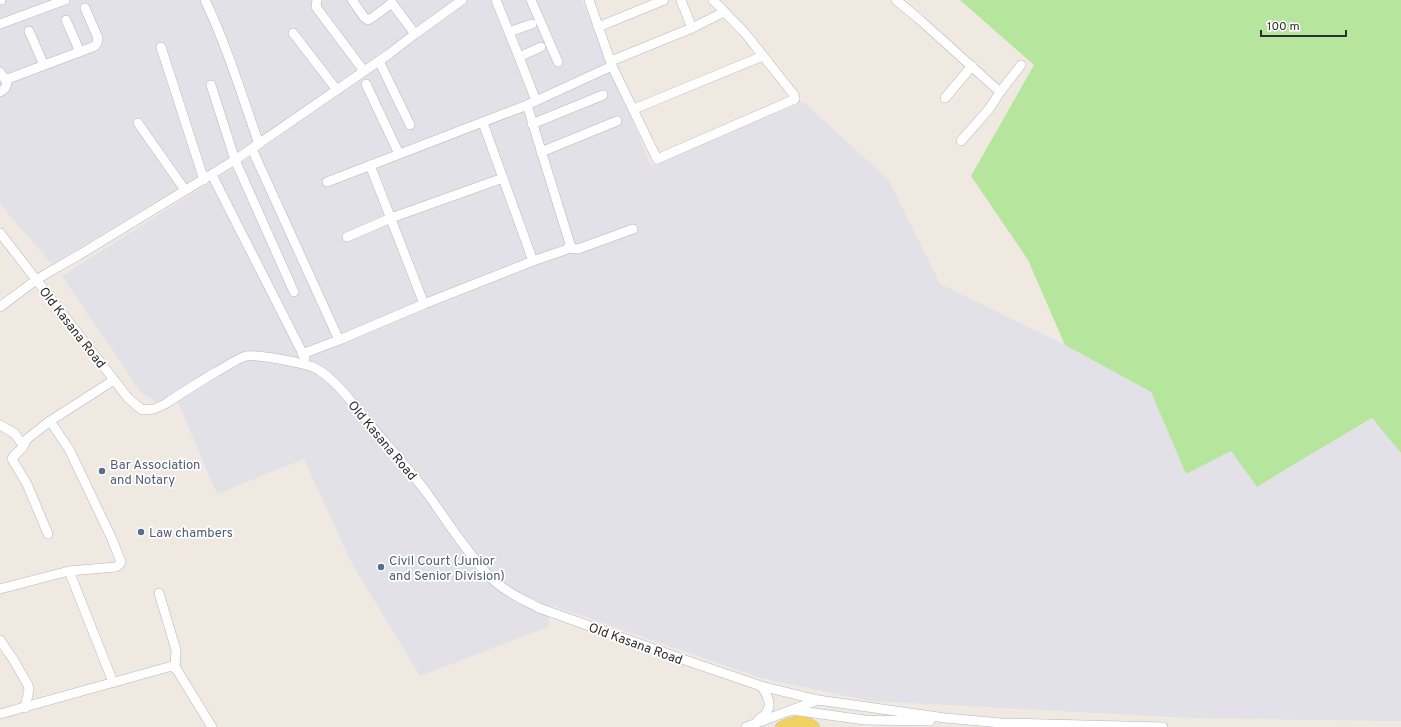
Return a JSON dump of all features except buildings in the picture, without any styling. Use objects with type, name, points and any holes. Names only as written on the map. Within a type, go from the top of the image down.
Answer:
[{"type":"main road","points":[[781,727],[792,721],[807,722],[816,726]]},
{"type":"street","points":[[0,24],[64,0]]},
{"type":"street","points":[[205,0],[217,25],[226,50],[255,147],[339,340]]},
{"type":"street","points":[[317,0],[316,7],[364,71]]},
{"type":"street","points":[[352,0],[364,17],[368,20],[392,1],[415,34]]},
{"type":"street","points":[[0,307],[36,280],[236,160],[379,61],[462,0]]},
{"type":"street","points":[[496,0],[510,32],[536,101]]},
{"type":"street","points":[[531,0],[558,62]]},
{"type":"street","points":[[589,0],[612,64],[657,159],[796,99],[745,33],[713,0]]},
{"type":"street","points":[[598,27],[664,0]]},
{"type":"street","points":[[681,0],[692,28]]},
{"type":"street","points":[[896,0],[1000,92]]},
{"type":"street","points":[[0,92],[6,88],[7,82],[3,76],[44,65],[95,46],[98,43],[98,38],[85,8]]},
{"type":"street","points":[[328,182],[527,105],[724,12]]},
{"type":"street","points":[[66,20],[80,52]]},
{"type":"street","points":[[510,32],[532,24]]},
{"type":"street","points":[[29,31],[44,65]]},
{"type":"street","points":[[293,33],[337,90]]},
{"type":"street","points":[[161,48],[208,178],[308,365]]},
{"type":"street","points":[[519,57],[541,48]]},
{"type":"street","points":[[634,109],[763,56]]},
{"type":"street","points":[[379,61],[410,125]]},
{"type":"street","points":[[961,140],[989,109],[1021,65]]},
{"type":"street","points":[[945,98],[972,66]]},
{"type":"street","points":[[366,84],[399,154]]},
{"type":"street","points":[[211,85],[236,160],[294,292]]},
{"type":"street","points":[[532,124],[603,95]]},
{"type":"street","points":[[527,105],[569,241],[568,248]]},
{"type":"street","points":[[541,152],[617,121]]},
{"type":"street","points":[[138,123],[185,190]]},
{"type":"street","points":[[482,123],[533,261]]},
{"type":"street","points":[[370,165],[424,304]]},
{"type":"street","points":[[347,237],[391,218],[503,178]]},
{"type":"street","points":[[302,354],[533,261],[568,248],[578,249],[633,229]]},
{"type":"street","name":"Old Kasana Road","points":[[0,233],[114,380],[132,402],[139,408],[145,410],[154,409],[165,404],[228,365],[245,357],[256,356],[308,365],[317,369],[330,379],[354,404],[426,492],[463,544],[489,576],[520,598],[539,608],[761,686],[807,696],[818,700],[945,718]]},
{"type":"street","points":[[48,534],[27,484],[12,459],[27,439],[50,421],[114,380]]},
{"type":"street","points":[[0,589],[69,571],[116,566],[121,562],[69,449],[50,421]]},
{"type":"street","points":[[0,425],[14,433],[23,446]]},
{"type":"street","points":[[69,571],[113,682]]},
{"type":"street","points":[[159,593],[176,650],[175,668]]},
{"type":"street","points":[[0,640],[28,685],[29,690],[25,708]]},
{"type":"street","points":[[0,714],[169,666],[175,668],[180,673],[212,727]]},
{"type":"street","points":[[749,726],[764,716],[768,711],[769,702],[767,695],[761,686]]},
{"type":"street","points":[[749,726],[818,700]]},
{"type":"street","points":[[792,710],[865,720],[934,721],[945,718],[998,725],[1162,727]]},
{"type":"shaded area","points":[[0,0],[453,0],[338,85],[232,156],[52,264],[0,204]]},
{"type":"shaded area","points":[[468,0],[582,0],[651,166],[803,102],[888,179],[940,284],[1065,345],[1151,392],[1186,474],[1231,451],[1257,487],[1372,418],[1401,453],[1401,721],[1191,718],[870,701],[761,678],[551,605],[548,627],[420,676],[352,564],[304,459],[217,494],[175,395],[157,403],[140,391],[62,276],[247,159]]},
{"type":"green space","points":[[960,0],[1401,0],[1401,453],[1372,418],[1257,487],[1231,451],[1186,474],[1151,392],[1065,345],[1028,260],[971,176],[1034,65]]},
{"type":"place","name":"Bar Association and Notary","points":[[102,471]]},
{"type":"place","name":"Law chambers","points":[[141,532]]},
{"type":"place","name":"Civil Court (Junior and Senior Division)","points":[[381,567]]}]
